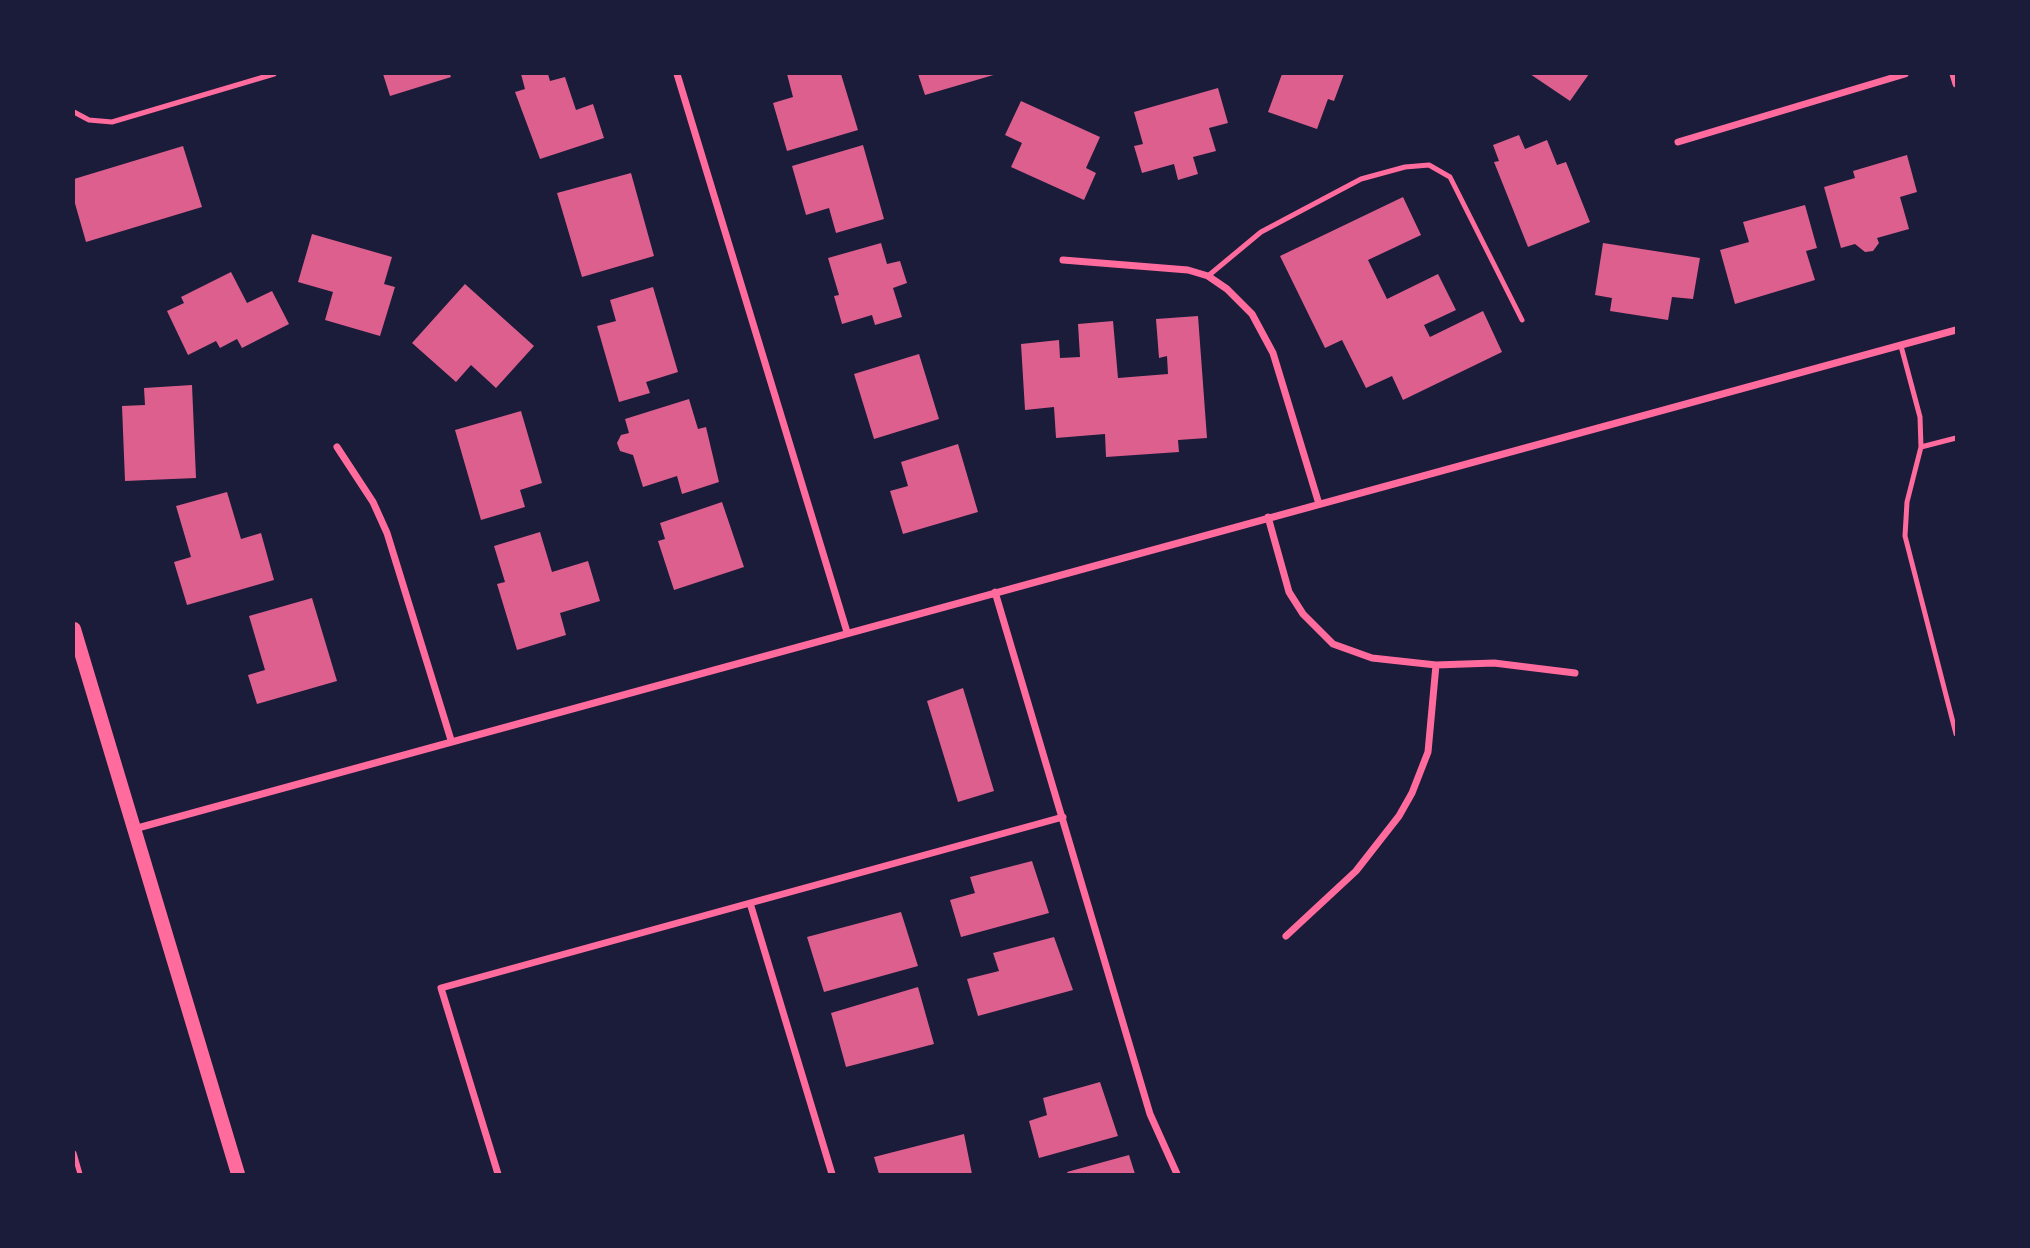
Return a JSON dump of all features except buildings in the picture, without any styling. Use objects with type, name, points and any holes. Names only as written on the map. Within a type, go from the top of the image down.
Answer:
[{"type":"main road","points":[[74,629],[238,1174]]},
{"type":"street","points":[[677,74],[847,632]]},
{"type":"street","points":[[1678,142],[1905,74]]},
{"type":"street","points":[[1953,74],[1956,84]]},
{"type":"street","points":[[1063,260],[1188,270],[1208,276],[1227,289],[1252,314],[1273,353],[1319,504]]},
{"type":"street","points":[[134,830],[451,740],[1956,330]]},
{"type":"street","points":[[337,447],[373,502],[387,533],[451,740]]},
{"type":"street","points":[[1268,517],[1289,592],[1303,614],[1320,633],[1349,652],[1372,658],[1436,665],[1494,663],[1575,673]]},
{"type":"street","points":[[995,592],[1150,1114],[1177,1174]]},
{"type":"street","points":[[1286,936],[1356,871],[1406,805],[1428,752],[1436,665]]},
{"type":"street","points":[[498,1174],[441,988],[1063,817]]},
{"type":"street","points":[[750,903],[832,1174]]},
{"type":"lane","points":[[74,112],[89,120],[112,122],[274,74]]},
{"type":"lane","points":[[1208,276],[1261,232],[1361,179],[1429,165],[1450,177],[1522,320]]},
{"type":"lane","points":[[1901,346],[1920,416],[1922,447],[1907,502],[1905,536],[1956,734]]},
{"type":"lane","points":[[1922,447],[1956,438]]},
{"type":"lane","points":[[74,1153],[80,1174]]}]
